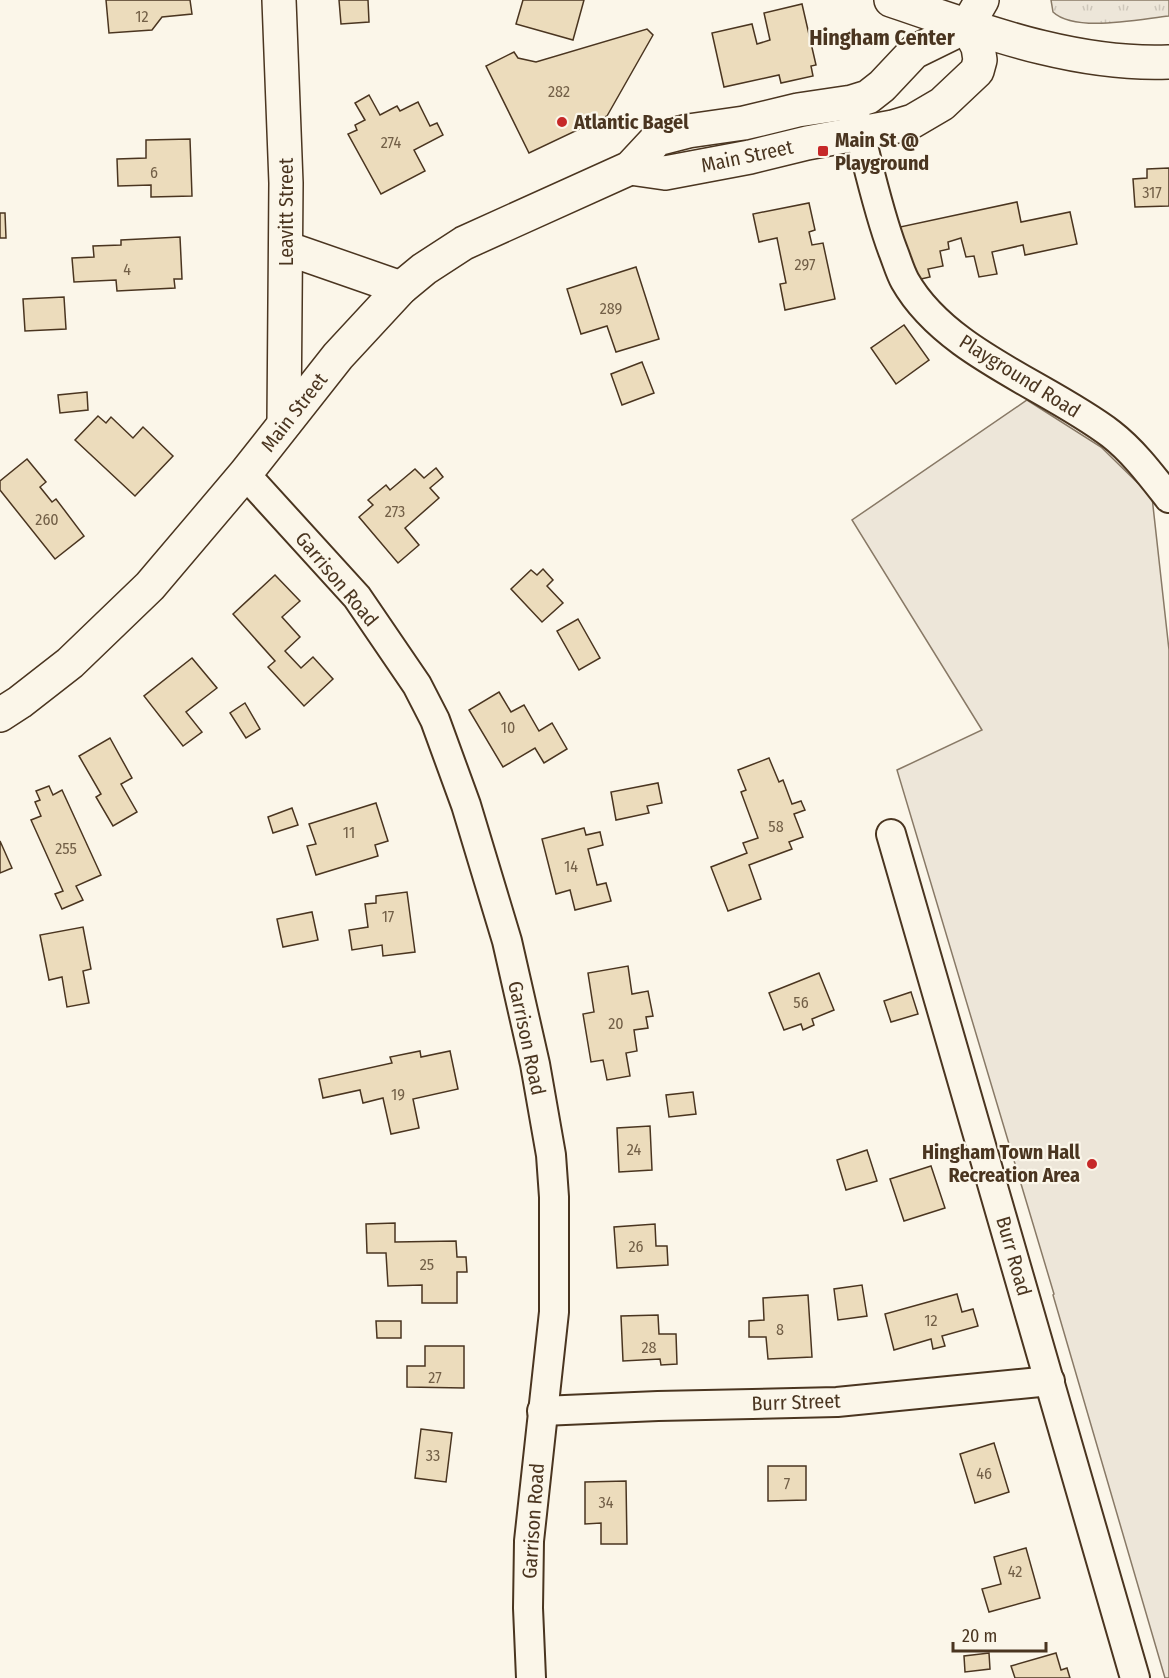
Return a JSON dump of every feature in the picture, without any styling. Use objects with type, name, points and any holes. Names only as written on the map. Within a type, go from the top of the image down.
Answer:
[{"type":"main road","name":"Leavitt Street","points":[[279,0],[285,100],[284,424]]},
{"type":"main road","points":[[891,0],[974,13],[1059,52],[1102,60],[1169,62]]},
{"type":"main road","name":"Main Street","points":[[0,715],[70,663],[150,586],[245,474],[338,356],[401,288],[424,269],[464,243],[630,168],[657,139],[688,130],[744,123],[798,110],[856,117],[913,121],[942,104],[977,71],[980,60],[974,13],[914,52],[882,86],[868,97],[856,117],[723,162],[665,173],[630,168]]},
{"type":"main road","points":[[717,127],[723,162]]},
{"type":"main road","points":[[286,248],[401,288]]},
{"type":"street","name":"Playground Road","points":[[856,117],[885,229],[904,280],[921,304],[943,326],[990,361],[1049,393],[1112,435],[1144,467],[1169,498]]},
{"type":"street","name":"Garrison Road","points":[[245,474],[357,597],[417,685],[435,720],[466,805],[507,941],[535,1064],[551,1155],[554,1197],[554,1312],[529,1540],[528,1608],[531,1678]]},
{"type":"street","name":"Burr Road","points":[[891,834],[1135,1678]]},
{"type":"street","name":"Burr Street","points":[[542,1411],[837,1402],[1050,1382]]},
{"type":"green space","points":[[1051,0],[1169,0],[1169,16],[1125,22],[1076,22],[1053,12]]},
{"type":"green space","name":"Hingham Town Hall Recreation Area","points":[[1027,400],[1101,447],[1152,497],[1169,650],[1169,1678],[1165,1678],[1054,1294],[897,770],[982,730],[852,520]]},
{"type":"building","points":[[106,0],[190,0],[192,14],[162,17],[152,30],[109,33]]},
{"type":"building","points":[[339,0],[368,0],[369,22],[341,24]]},
{"type":"building","points":[[523,0],[584,0],[573,40],[516,24]]},
{"type":"building","points":[[802,4],[816,65],[811,66],[813,76],[781,83],[779,75],[724,87],[712,33],[752,24],[757,44],[770,40],[764,13]]},
{"type":"building","points":[[647,29],[653,35],[607,116],[529,153],[486,66],[514,52],[518,58],[536,62]]},
{"type":"building","points":[[369,95],[380,115],[397,106],[400,111],[418,102],[430,126],[437,123],[443,135],[414,150],[425,171],[381,194],[348,134],[357,130],[355,125],[365,120],[355,103]]},
{"type":"building","points":[[190,139],[192,196],[151,197],[151,185],[118,186],[117,159],[146,158],[146,140]]},
{"type":"building","points":[[1169,168],[1169,206],[1135,207],[1133,179],[1147,178],[1147,169]]},
{"type":"building","points":[[1017,202],[1021,222],[1070,212],[1077,244],[1025,255],[1023,245],[992,252],[997,274],[979,277],[974,256],[966,257],[961,238],[948,242],[949,249],[940,251],[943,266],[928,269],[930,277],[912,281],[900,227]]},
{"type":"building","points":[[809,203],[815,230],[809,232],[812,245],[823,243],[835,299],[785,310],[780,284],[786,283],[777,238],[759,242],[753,214]]},
{"type":"building","points":[[0,213],[5,213],[6,238],[0,238]]},
{"type":"building","points":[[180,237],[182,279],[174,279],[175,288],[117,291],[116,280],[74,282],[72,258],[94,257],[93,246],[121,245],[121,240]]},
{"type":"building","points":[[636,267],[659,339],[616,352],[607,326],[581,334],[567,289]]},
{"type":"building","points":[[64,297],[66,329],[25,331],[23,299]]},
{"type":"building","points":[[904,325],[929,360],[896,384],[871,348]]},
{"type":"building","points":[[642,362],[654,393],[622,405],[611,374]]},
{"type":"building","points":[[87,392],[88,410],[60,413],[58,395]]},
{"type":"building","points":[[98,416],[106,423],[111,417],[133,438],[143,427],[173,456],[135,496],[75,440]]},
{"type":"building","points":[[27,459],[46,482],[40,487],[52,502],[56,499],[84,536],[55,559],[0,490],[0,481]]},
{"type":"building","points":[[436,468],[443,477],[430,488],[439,498],[405,528],[419,545],[398,563],[359,517],[373,505],[368,500],[386,485],[390,490],[415,469],[424,478]]},
{"type":"building","points":[[543,569],[553,580],[547,586],[563,603],[542,622],[511,589],[531,570],[537,575]]},
{"type":"building","points":[[275,575],[300,601],[282,617],[300,637],[285,651],[301,668],[313,657],[333,679],[304,706],[268,667],[275,661],[233,614]]},
{"type":"building","points":[[578,619],[600,658],[579,670],[557,631]]},
{"type":"building","points":[[192,658],[217,688],[186,712],[202,732],[183,746],[144,696]]},
{"type":"building","points":[[499,692],[511,712],[524,705],[539,731],[552,723],[567,749],[544,763],[535,748],[503,767],[469,710]]},
{"type":"building","points":[[245,703],[260,729],[246,738],[230,713]]},
{"type":"building","points":[[110,738],[132,778],[121,784],[137,812],[113,826],[96,797],[101,794],[79,756]]},
{"type":"building","points":[[769,758],[779,782],[783,780],[792,804],[801,801],[805,810],[794,814],[803,837],[789,842],[792,849],[749,865],[761,899],[728,911],[711,867],[747,853],[743,843],[758,838],[741,792],[746,790],[738,770]]},
{"type":"building","points":[[658,783],[662,803],[647,806],[649,813],[616,820],[611,792]]},
{"type":"building","points":[[49,786],[53,795],[62,790],[101,875],[76,886],[83,900],[62,909],[55,894],[63,891],[31,820],[41,816],[35,802],[40,800],[36,791]]},
{"type":"building","points":[[376,803],[388,841],[375,845],[378,856],[316,875],[307,846],[316,844],[309,824]]},
{"type":"building","points":[[292,808],[298,825],[273,833],[268,817]]},
{"type":"building","points":[[584,828],[586,835],[600,832],[603,845],[588,849],[597,885],[606,883],[611,901],[575,910],[570,890],[556,894],[542,839]]},
{"type":"building","points":[[0,841],[12,868],[0,873]]},
{"type":"building","points":[[407,892],[415,952],[383,956],[382,945],[352,950],[349,930],[368,927],[365,904],[376,903],[376,896]]},
{"type":"building","points":[[312,912],[318,940],[283,947],[277,919]]},
{"type":"building","points":[[83,927],[91,969],[83,971],[89,1003],[67,1007],[62,977],[49,980],[40,935]]},
{"type":"building","points":[[628,966],[632,994],[648,991],[653,1016],[646,1017],[648,1028],[634,1030],[637,1051],[626,1053],[630,1076],[607,1080],[603,1060],[591,1062],[583,1014],[594,1012],[588,973]]},
{"type":"building","points":[[819,973],[834,1010],[812,1019],[814,1025],[803,1030],[801,1024],[784,1030],[769,993]]},
{"type":"building","points":[[911,992],[918,1014],[891,1022],[884,1001]]},
{"type":"building","points":[[420,1051],[421,1057],[450,1051],[458,1089],[413,1099],[419,1128],[391,1134],[383,1098],[363,1103],[360,1090],[323,1098],[319,1079],[392,1063],[390,1057]]},
{"type":"building","points":[[693,1092],[696,1114],[669,1117],[666,1095]]},
{"type":"building","points":[[650,1126],[652,1170],[619,1172],[617,1128]]},
{"type":"building","points":[[867,1150],[877,1181],[846,1190],[837,1160]]},
{"type":"building","points":[[931,1166],[945,1208],[904,1221],[890,1179]]},
{"type":"building","points":[[395,1223],[395,1242],[456,1241],[457,1257],[466,1257],[467,1272],[457,1272],[457,1303],[422,1303],[422,1285],[388,1286],[386,1253],[367,1253],[366,1224]]},
{"type":"building","points":[[655,1224],[656,1246],[667,1246],[668,1265],[617,1268],[614,1227]]},
{"type":"building","points":[[862,1285],[867,1316],[838,1320],[834,1289]]},
{"type":"building","points":[[957,1294],[962,1312],[973,1309],[978,1326],[942,1336],[945,1346],[933,1349],[931,1339],[894,1350],[885,1314]]},
{"type":"building","points":[[808,1295],[812,1357],[768,1359],[766,1337],[749,1337],[749,1321],[764,1320],[763,1298]]},
{"type":"building","points":[[658,1315],[659,1334],[676,1334],[677,1364],[661,1365],[660,1359],[623,1361],[621,1316]]},
{"type":"building","points":[[376,1321],[401,1321],[401,1338],[377,1338]]},
{"type":"building","points":[[425,1346],[464,1346],[464,1388],[407,1387],[407,1366],[425,1366]]},
{"type":"building","points":[[421,1429],[452,1433],[446,1482],[415,1478]]},
{"type":"building","points":[[994,1443],[1009,1492],[975,1503],[960,1454]]},
{"type":"building","points":[[768,1466],[806,1466],[806,1500],[768,1501]]},
{"type":"building","points":[[626,1481],[627,1544],[601,1544],[601,1523],[585,1524],[585,1482]]},
{"type":"building","points":[[1026,1548],[1040,1598],[989,1612],[982,1589],[1001,1584],[994,1557]]},
{"type":"building","points":[[989,1653],[990,1669],[965,1672],[964,1656]]},
{"type":"building","points":[[1056,1653],[1061,1670],[1067,1668],[1070,1678],[1015,1678],[1011,1666]]},
{"type":"place","name":"Atlantic Bagel","points":[[562,122]]},
{"type":"place","name":"Main St @ Playground","points":[[823,151]]},
{"type":"place","name":"Hingham Town Hall Recreation Area","points":[[1092,1164]]},
{"type":"district","name":"Hingham Center","points":[[882,37]]}]
